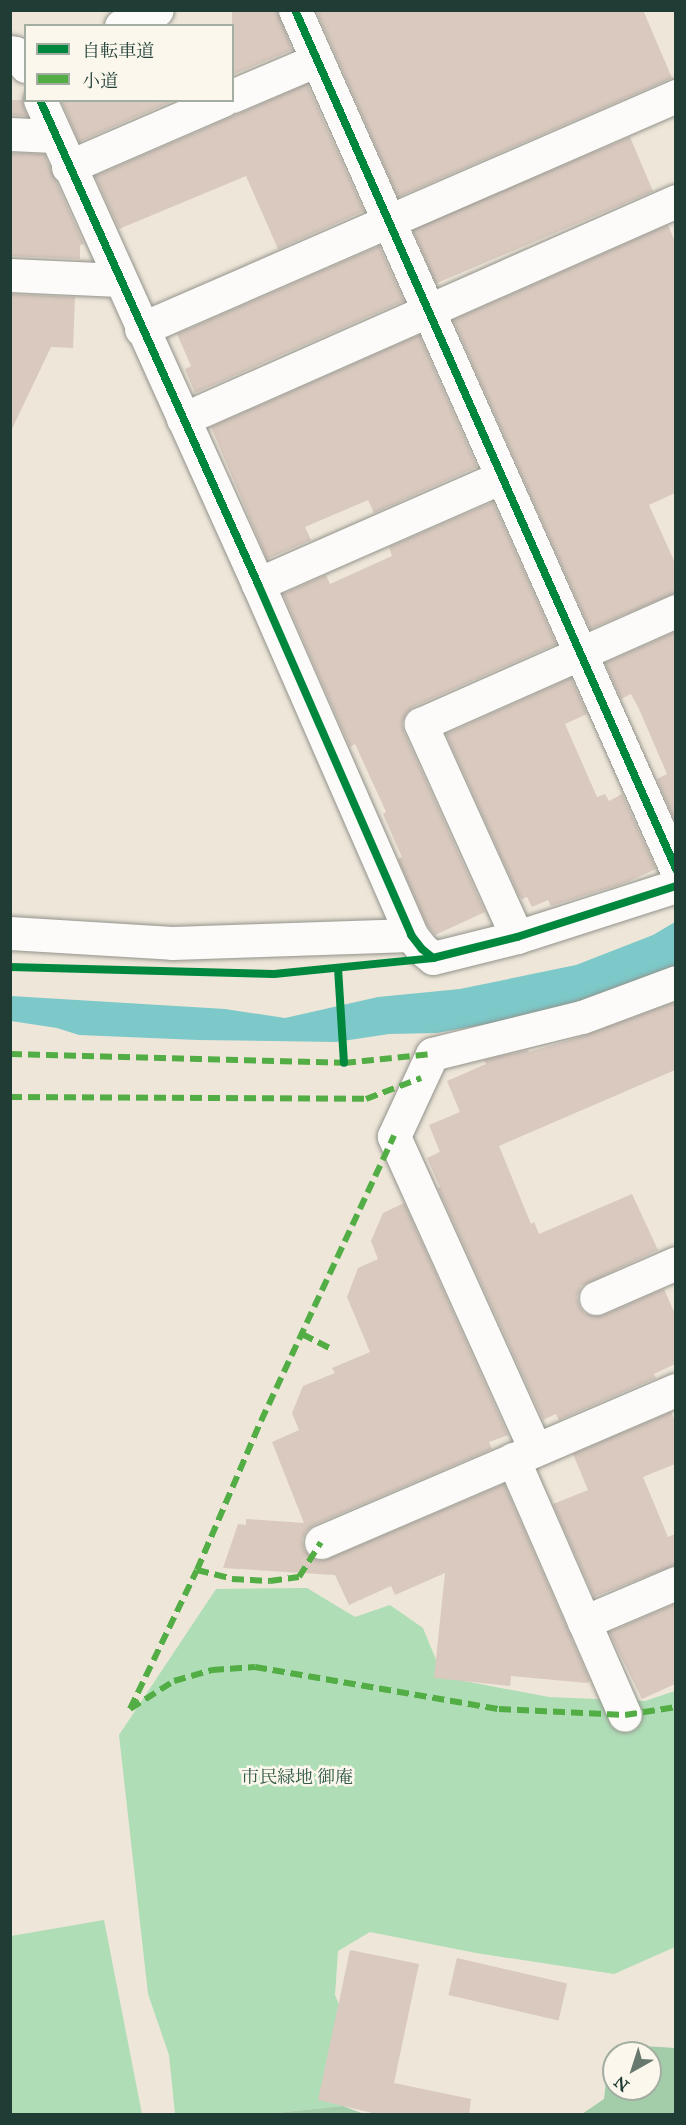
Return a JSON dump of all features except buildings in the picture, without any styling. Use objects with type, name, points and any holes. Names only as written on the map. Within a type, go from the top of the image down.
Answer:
[{"type":"street","points":[[126,24],[157,10]]},
{"type":"street","points":[[295,10],[675,869]]},
{"type":"street","points":[[10,52],[15,53],[24,65]]},
{"type":"street","points":[[234,95],[317,60]]},
{"type":"street","points":[[141,329],[675,96]]},
{"type":"street","points":[[41,102],[54,136],[258,584],[411,935],[433,958],[517,937],[675,886]]},
{"type":"street","points":[[68,167],[218,102]]},
{"type":"street","points":[[10,134],[54,136]]},
{"type":"street","points":[[183,419],[675,201]]},
{"type":"street","points":[[10,275],[119,280]]},
{"type":"street","points":[[258,584],[502,477]]},
{"type":"street","points":[[517,937],[421,724],[675,611]]},
{"type":"street","points":[[10,933],[172,943],[411,935]]},
{"type":"street","points":[[625,1715],[584,1622],[524,1454],[394,1136],[432,1054],[582,1017],[675,982]]},
{"type":"street","points":[[596,1298],[675,1263]]},
{"type":"street","points":[[321,1542],[675,1390]]},
{"type":"street","points":[[584,1622],[675,1583]]},
{"type":"green space","name":"市民緑地 御庵","points":[[307,1588],[355,1617],[390,1605],[423,1628],[443,1677],[549,1697],[645,1701],[675,1691],[675,1947],[614,1974],[476,1953],[370,1932],[338,1951],[335,1995],[361,2056],[343,2106],[266,2114],[175,2114],[169,2055],[148,1994],[119,1735],[216,1589]]},
{"type":"green space","points":[[104,1920],[142,2114],[11,2114],[11,1936]]},
{"type":"green space","points":[[662,2047],[675,2048],[675,2114],[582,2114],[602,2100],[662,2101]]},
{"type":"green space","points":[[343,2106],[364,2114],[266,2114]]},
{"type":"water","points":[[675,922],[675,971],[558,1011],[437,1033],[389,1034],[336,1042],[198,1040],[79,1035],[57,1028],[11,1021],[11,996],[225,1009],[285,1018],[378,997],[460,989],[576,965],[653,935]]},
{"type":"marked path","points":[[10,1054],[344,1063],[432,1054]]},
{"type":"marked path","points":[[10,1097],[366,1099],[421,1078]]},
{"type":"marked path","points":[[130,1709],[197,1570],[261,1421],[394,1136]]},
{"type":"marked path","points":[[302,1334],[331,1349]]},
{"type":"marked path","points":[[197,1570],[232,1579],[270,1581],[299,1577],[321,1542]]},
{"type":"marked path","points":[[130,1709],[174,1681],[212,1670],[255,1667],[499,1709],[625,1715],[676,1707]]},
{"type":"cycle path","points":[[295,10],[676,869]]},
{"type":"cycle path","points":[[41,102],[258,584],[411,935],[422,949],[433,958],[517,937],[676,886]]},
{"type":"cycle path","points":[[10,967],[274,974],[433,958]]},
{"type":"cycle path","points":[[338,968],[344,1063]]}]
